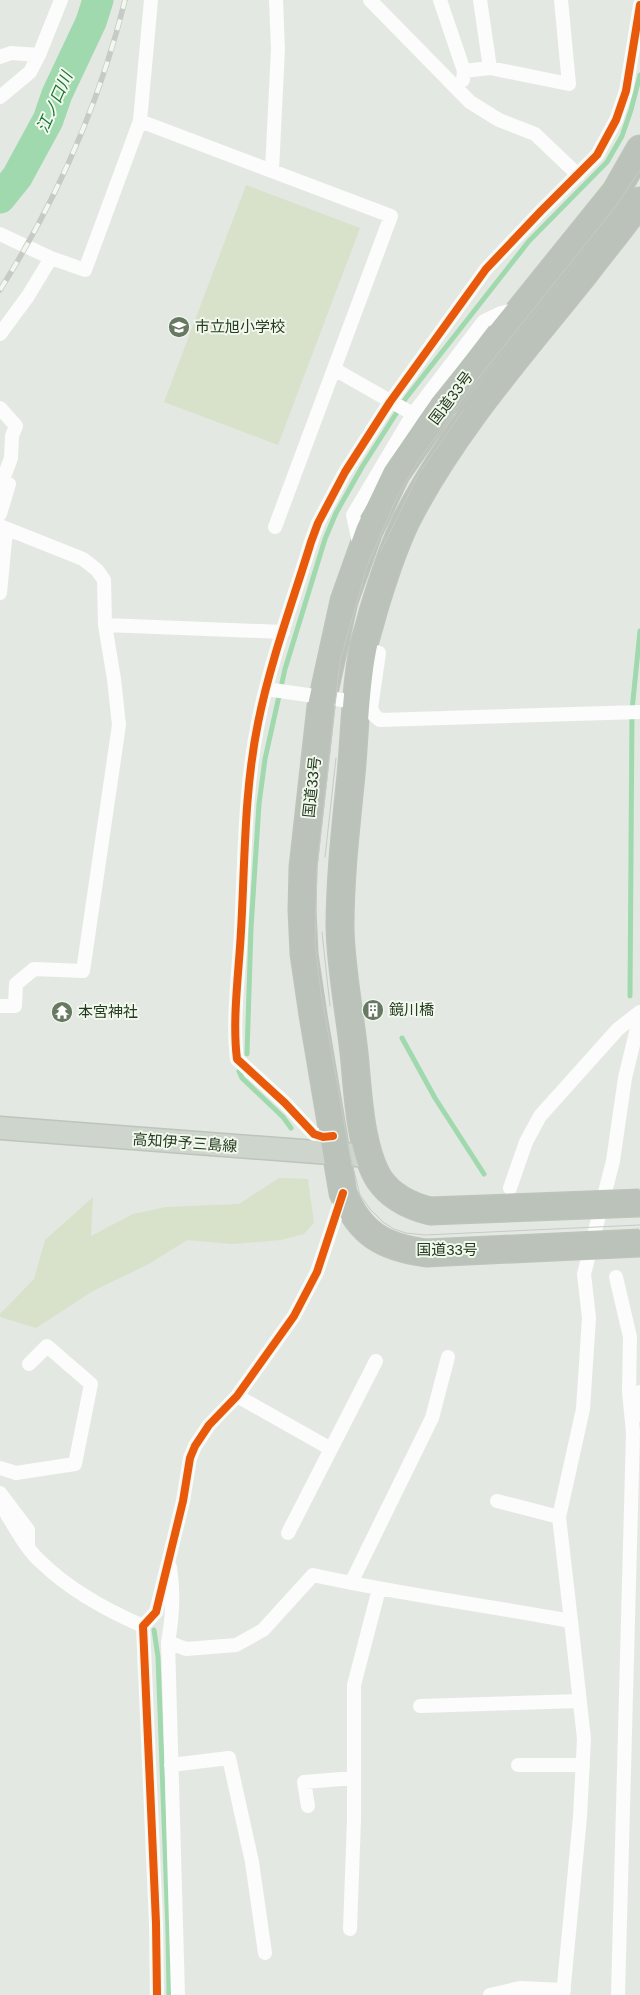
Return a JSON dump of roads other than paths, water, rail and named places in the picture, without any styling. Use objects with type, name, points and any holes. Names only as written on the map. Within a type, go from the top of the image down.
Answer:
[{"type":"highway","name":"国道33号","points":[[640,149],[616,191],[442,408],[396,474],[369,531],[344,601],[323,697],[303,867],[302,910],[304,954],[311,1007],[329,1102],[343,1193],[351,1212],[366,1230],[385,1243],[403,1250],[426,1252],[640,1243]]},
{"type":"highway","name":"国道33号","points":[[640,201],[461,431],[434,472],[405,523],[385,576],[363,648],[356,702],[344,838],[340,928],[344,982],[355,1062],[357,1098],[369,1156],[379,1178],[391,1193],[413,1207],[430,1211],[640,1203]]},
{"type":"main road","name":"高知伊予三島線","points":[[0,1128],[335,1145],[369,1156]]},
{"type":"street","points":[[0,97],[30,72],[39,55],[61,0]]},
{"type":"street","points":[[0,234],[50,258],[85,270],[140,120],[151,0]]},
{"type":"street","points":[[272,170],[278,49],[276,0]]},
{"type":"street","points":[[370,0],[470,102],[499,120],[535,134],[578,175]]},
{"type":"street","points":[[440,0],[464,71],[462,93]]},
{"type":"street","points":[[480,0],[490,68]]},
{"type":"street","points":[[464,71],[490,68],[569,84],[561,0]]},
{"type":"street","points":[[335,1145],[324,1136],[314,1134],[285,1103],[237,1059],[247,791],[257,730],[276,691],[283,632],[318,523],[345,472],[486,270],[541,211],[598,155],[616,120],[629,75],[640,4]]},
{"type":"street","points":[[0,57],[11,53],[39,55]]},
{"type":"street","points":[[140,120],[391,216],[275,527]]},
{"type":"street","points":[[0,334],[28,296],[50,258]]},
{"type":"street","points":[[361,552],[353,515],[411,413],[484,321],[501,313],[521,309]]},
{"type":"street","points":[[334,370],[411,413]]},
{"type":"street","points":[[0,408],[16,426],[12,436],[12,458],[1,482],[9,484],[0,514]]},
{"type":"street","points":[[0,593],[3,528],[83,559],[97,570],[104,580],[105,625],[119,725],[83,971],[34,969],[16,984],[15,1006],[0,1006]]},
{"type":"street","points":[[105,625],[283,632]]},
{"type":"street","points":[[363,648],[379,652],[371,708],[374,715],[380,720],[640,712]]},
{"type":"street","points":[[276,691],[356,702]]},
{"type":"street","points":[[510,1188],[526,1142],[540,1116],[618,1029],[640,1012]]},
{"type":"street","points":[[490,1995],[520,1992],[564,1992],[580,1818],[584,1739],[559,1517],[582,1409],[588,1318],[584,1274],[613,1161],[625,1078],[640,1016]]},
{"type":"street","points":[[157,1995],[156,1923],[143,1626],[156,1612],[183,1500],[190,1458],[201,1435],[237,1396],[294,1316],[318,1272],[343,1193]]},
{"type":"street","points":[[616,1277],[630,1337],[629,1392],[632,1432],[618,1995]]},
{"type":"street","points":[[0,1468],[16,1473],[75,1464],[91,1384],[47,1346],[30,1364]]},
{"type":"street","points":[[351,1583],[432,1418],[448,1357]]},
{"type":"street","points":[[288,1533],[376,1361]]},
{"type":"street","points":[[632,1432],[640,1392]]},
{"type":"street","points":[[237,1396],[331,1449]]},
{"type":"street","points":[[0,1493],[28,1530],[28,1546]]},
{"type":"street","points":[[497,1501],[559,1517]]},
{"type":"street","points":[[0,1503],[28,1546],[41,1562],[84,1596],[143,1626]]},
{"type":"street","points":[[169,1560],[174,1590],[174,1616],[168,1642],[178,1995]]},
{"type":"street","points":[[168,1642],[186,1649],[236,1645],[263,1630],[313,1575],[378,1589],[469,1602],[570,1621]]},
{"type":"street","points":[[350,1929],[354,1778],[354,1685],[378,1589]]},
{"type":"street","points":[[420,1706],[580,1701]]},
{"type":"street","points":[[172,1765],[229,1758],[252,1862],[265,1953]]},
{"type":"street","points":[[518,1765],[583,1765]]},
{"type":"street","points":[[308,1806],[304,1782],[354,1778]]},
{"type":"waterway","name":"江ノ口川","points":[[0,198],[17,177],[48,120],[57,94],[91,22],[98,0]]},
{"type":"waterway","points":[[247,1054],[251,928],[259,804],[265,759],[285,669],[325,539],[336,513],[362,467],[406,398],[529,241],[607,162],[622,136],[640,75]]},
{"type":"waterway","points":[[630,996],[632,710],[640,631]]},
{"type":"waterway","points":[[402,1038],[435,1098],[484,1174]]},
{"type":"waterway","points":[[239,1071],[242,1078],[283,1117],[291,1128]]},
{"type":"waterway","points":[[154,1630],[158,1657],[169,1995]]},
{"type":"tram line","points":[[640,170],[616,206],[472,386],[417,463],[397,497],[367,566],[340,661],[317,868],[315,944],[321,993],[350,1155],[360,1195],[383,1222],[394,1229],[406,1233],[425,1235],[640,1225]]},
{"type":"tram line","points":[[381,551],[418,475],[464,409]]},
{"type":"tram line","points":[[325,857],[336,758]]},
{"type":"tram line","points":[[322,932],[330,1006]]},
{"type":"railway","points":[[0,290],[40,221],[74,150],[103,76],[125,0]]},
{"type":"place","name":"市立旭小学校","points":[[179,327]]},
{"type":"place","name":"鏡川橋","points":[[373,1010]]},
{"type":"place","name":"本宮神社","points":[[62,1012]]}]
